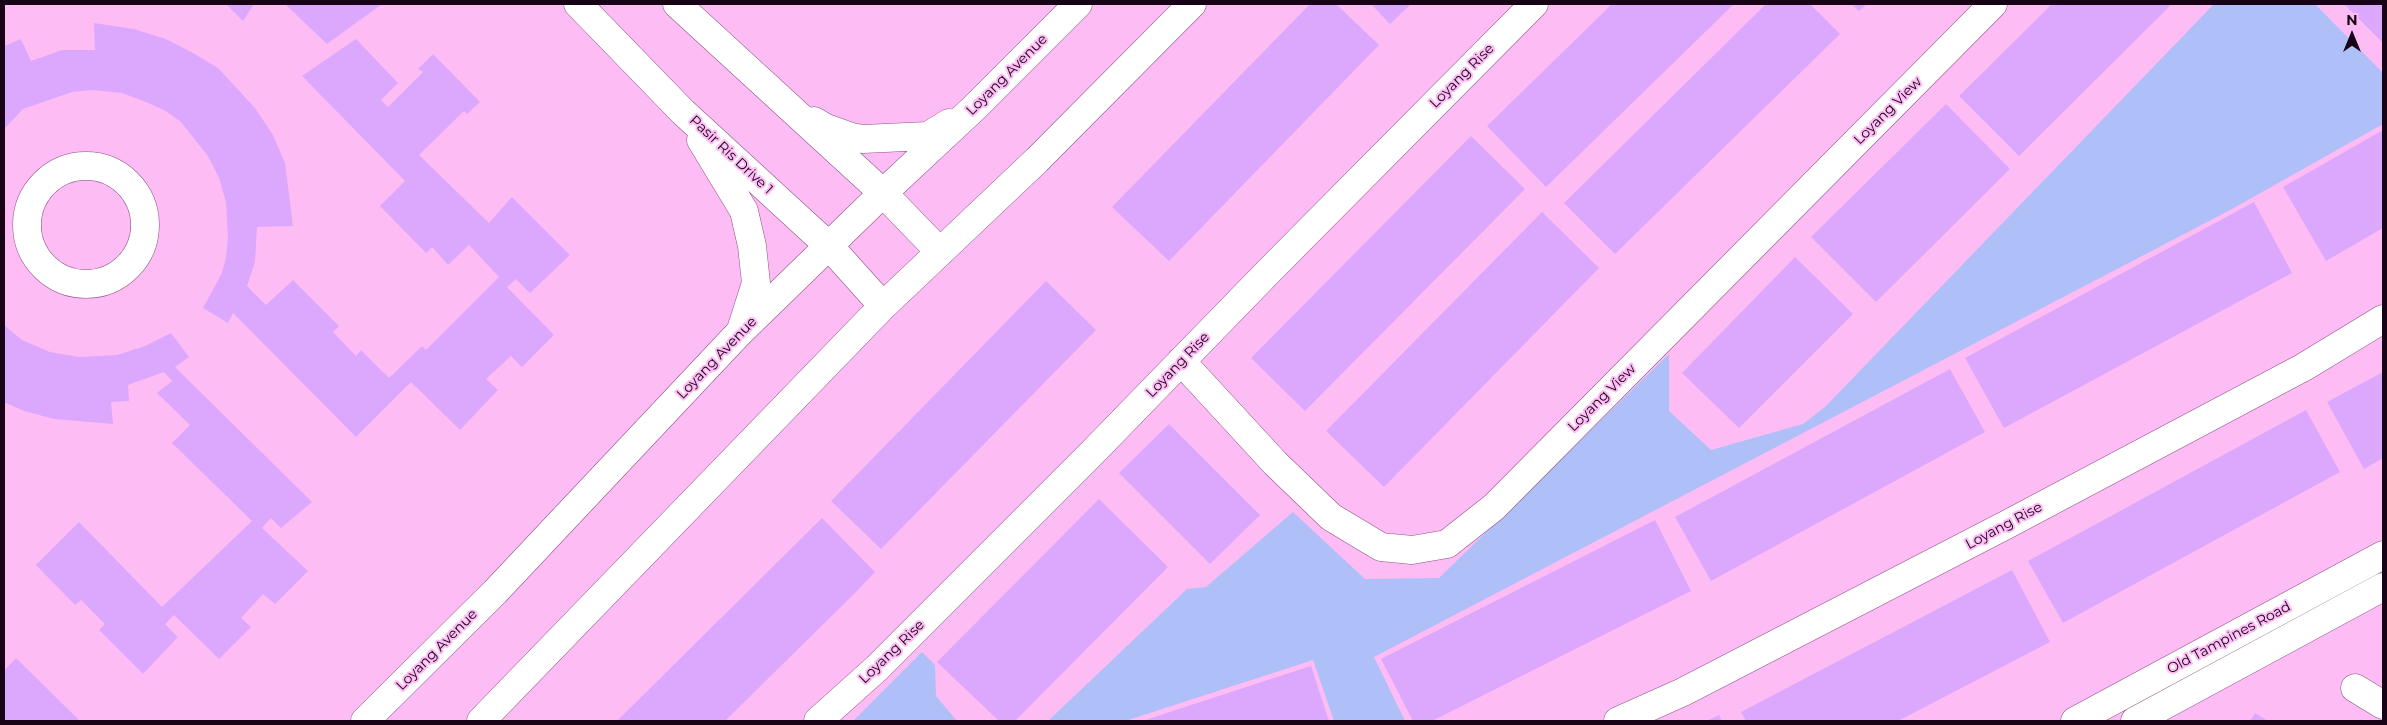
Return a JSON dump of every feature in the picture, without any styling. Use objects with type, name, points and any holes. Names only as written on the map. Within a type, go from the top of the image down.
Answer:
[{"type":"street","name":"Pasir Ris Drive 1","points":[[578,4],[683,112],[830,247],[884,306]]},
{"type":"street","points":[[677,4],[883,193],[940,252]]},
{"type":"street","name":"Loyang Avenue","points":[[365,721],[495,592],[740,333],[830,247],[883,193],[974,108],[1078,4]]},
{"type":"street","points":[[481,721],[884,306],[1037,160],[1192,4]]},
{"type":"street","name":"Loyang Rise","points":[[818,721],[897,648],[1093,452],[1534,4]]},
{"type":"street","name":"Loyang View","points":[[1181,361],[1275,463],[1331,517],[1381,547],[1412,550],[1447,544],[1494,506],[1993,4]]},
{"type":"street","points":[[784,103],[826,128],[851,137],[863,139],[928,136],[974,108]]},
{"type":"street","points":[[683,112],[744,211],[752,246],[756,283],[740,333]]},
{"type":"street","points":[[76,166],[92,166],[107,169],[120,175],[131,186],[140,200],[145,214],[146,228],[143,243],[137,257],[127,268],[114,277],[98,283],[80,284],[64,280],[47,271],[36,258],[28,242],[15,224],[28,208],[36,192],[48,179],[61,171],[76,166]]},
{"type":"street","name":"Loyang Rise","points":[[1618,721],[1683,692],[2006,525],[2304,367],[2383,319]]},
{"type":"street","name":"Old Tampines Road","points":[[2076,721],[2383,555]]},
{"type":"street","name":"Old Tampines Road","points":[[2135,721],[2383,587]]},
{"type":"street","points":[[2355,688],[2383,705]]},
{"type":"shaded area","points":[[2214,4],[2315,4],[2383,73],[2383,124],[2232,209],[1374,657],[1405,721],[1334,721],[1313,660],[1125,721],[1048,721],[1187,589],[1206,587],[1293,512],[1365,579],[1439,578],[1669,354],[1669,411],[1711,450],[1803,424],[1825,407]]},
{"type":"shaded area","points":[[922,652],[935,665],[936,696],[957,721],[853,721]]},
{"type":"building","points":[[226,4],[254,4],[243,21]]},
{"type":"building","points":[[285,4],[382,4],[327,44]]},
{"type":"building","points":[[1310,4],[1336,4],[1379,45],[1169,261],[1112,207]]},
{"type":"building","points":[[1371,4],[1411,4],[1390,24]]},
{"type":"building","points":[[1612,4],[1734,4],[1546,187],[1487,126]]},
{"type":"building","points":[[1766,4],[1810,4],[1840,34],[1615,254],[1564,203]]},
{"type":"building","points":[[1851,4],[1867,4],[1859,11]]},
{"type":"building","points":[[2052,4],[2172,4],[2019,156],[1959,96]]},
{"type":"building","points":[[2344,4],[2383,4],[2383,43]]},
{"type":"building","points":[[94,23],[134,29],[166,39],[193,53],[218,68],[255,108],[273,135],[285,163],[293,226],[257,227],[255,262],[247,286],[266,305],[293,280],[339,326],[333,332],[356,356],[361,350],[389,378],[422,346],[426,350],[499,277],[469,245],[448,265],[432,247],[426,253],[380,206],[405,181],[302,76],[356,39],[398,83],[381,100],[388,107],[423,72],[418,69],[433,54],[480,102],[467,114],[464,111],[419,155],[489,223],[512,197],[570,255],[530,293],[516,279],[507,287],[554,335],[522,367],[511,356],[486,379],[498,390],[460,430],[411,382],[356,437],[233,313],[228,323],[203,308],[222,273],[226,257],[228,237],[226,202],[219,178],[208,156],[180,121],[164,110],[122,93],[92,90],[72,92],[23,109],[4,129],[4,46],[21,39],[31,61],[62,50],[95,50]]},
{"type":"building","points":[[1946,104],[2010,169],[1876,302],[1811,237]]},
{"type":"building","points":[[2383,130],[2383,228],[2326,261],[2283,187]]},
{"type":"building","points":[[1471,136],[1525,189],[1305,411],[1251,358]]},
{"type":"building","points":[[2254,202],[2292,273],[2004,428],[1965,358]]},
{"type":"building","points":[[1542,212],[1599,268],[1384,487],[1326,431]]},
{"type":"building","points":[[1795,257],[1853,314],[1739,428],[1682,373]]},
{"type":"building","points":[[1046,281],[1096,330],[881,549],[831,501]]},
{"type":"building","points":[[4,325],[22,340],[50,352],[79,357],[117,355],[145,346],[171,333],[189,357],[175,367],[312,502],[281,528],[271,518],[262,528],[308,571],[275,604],[263,594],[241,618],[251,627],[219,659],[174,615],[165,624],[178,637],[143,674],[99,630],[105,624],[81,600],[75,605],[36,565],[79,522],[162,607],[252,521],[172,443],[190,425],[157,393],[172,381],[164,372],[128,385],[129,401],[111,402],[113,424],[54,419],[24,411],[4,402]]},
{"type":"building","points":[[1950,369],[1985,432],[1711,581],[1675,517]]},
{"type":"building","points":[[2383,372],[2383,458],[2364,469],[2327,402]]},
{"type":"building","points":[[2306,410],[2340,472],[2063,623],[2028,561]]},
{"type":"building","points":[[1169,424],[1260,515],[1210,564],[1119,473]]},
{"type":"building","points":[[1099,499],[1168,567],[1015,721],[999,721],[937,662]]},
{"type":"building","points":[[822,518],[875,572],[854,594],[725,721],[617,721]]},
{"type":"building","points":[[1655,520],[1691,591],[1432,721],[1413,721],[1381,659]]},
{"type":"building","points":[[2012,570],[2050,642],[1898,721],[1746,721],[1741,712]]},
{"type":"building","points":[[16,658],[80,721],[4,721],[4,671]]},
{"type":"building","points":[[1311,666],[1329,721],[1143,721],[1194,704]]},
{"type":"building","points":[[2255,713],[2268,721],[2250,721]]},
{"type":"building","points":[[1719,715],[1722,721],[1706,721]]}]
